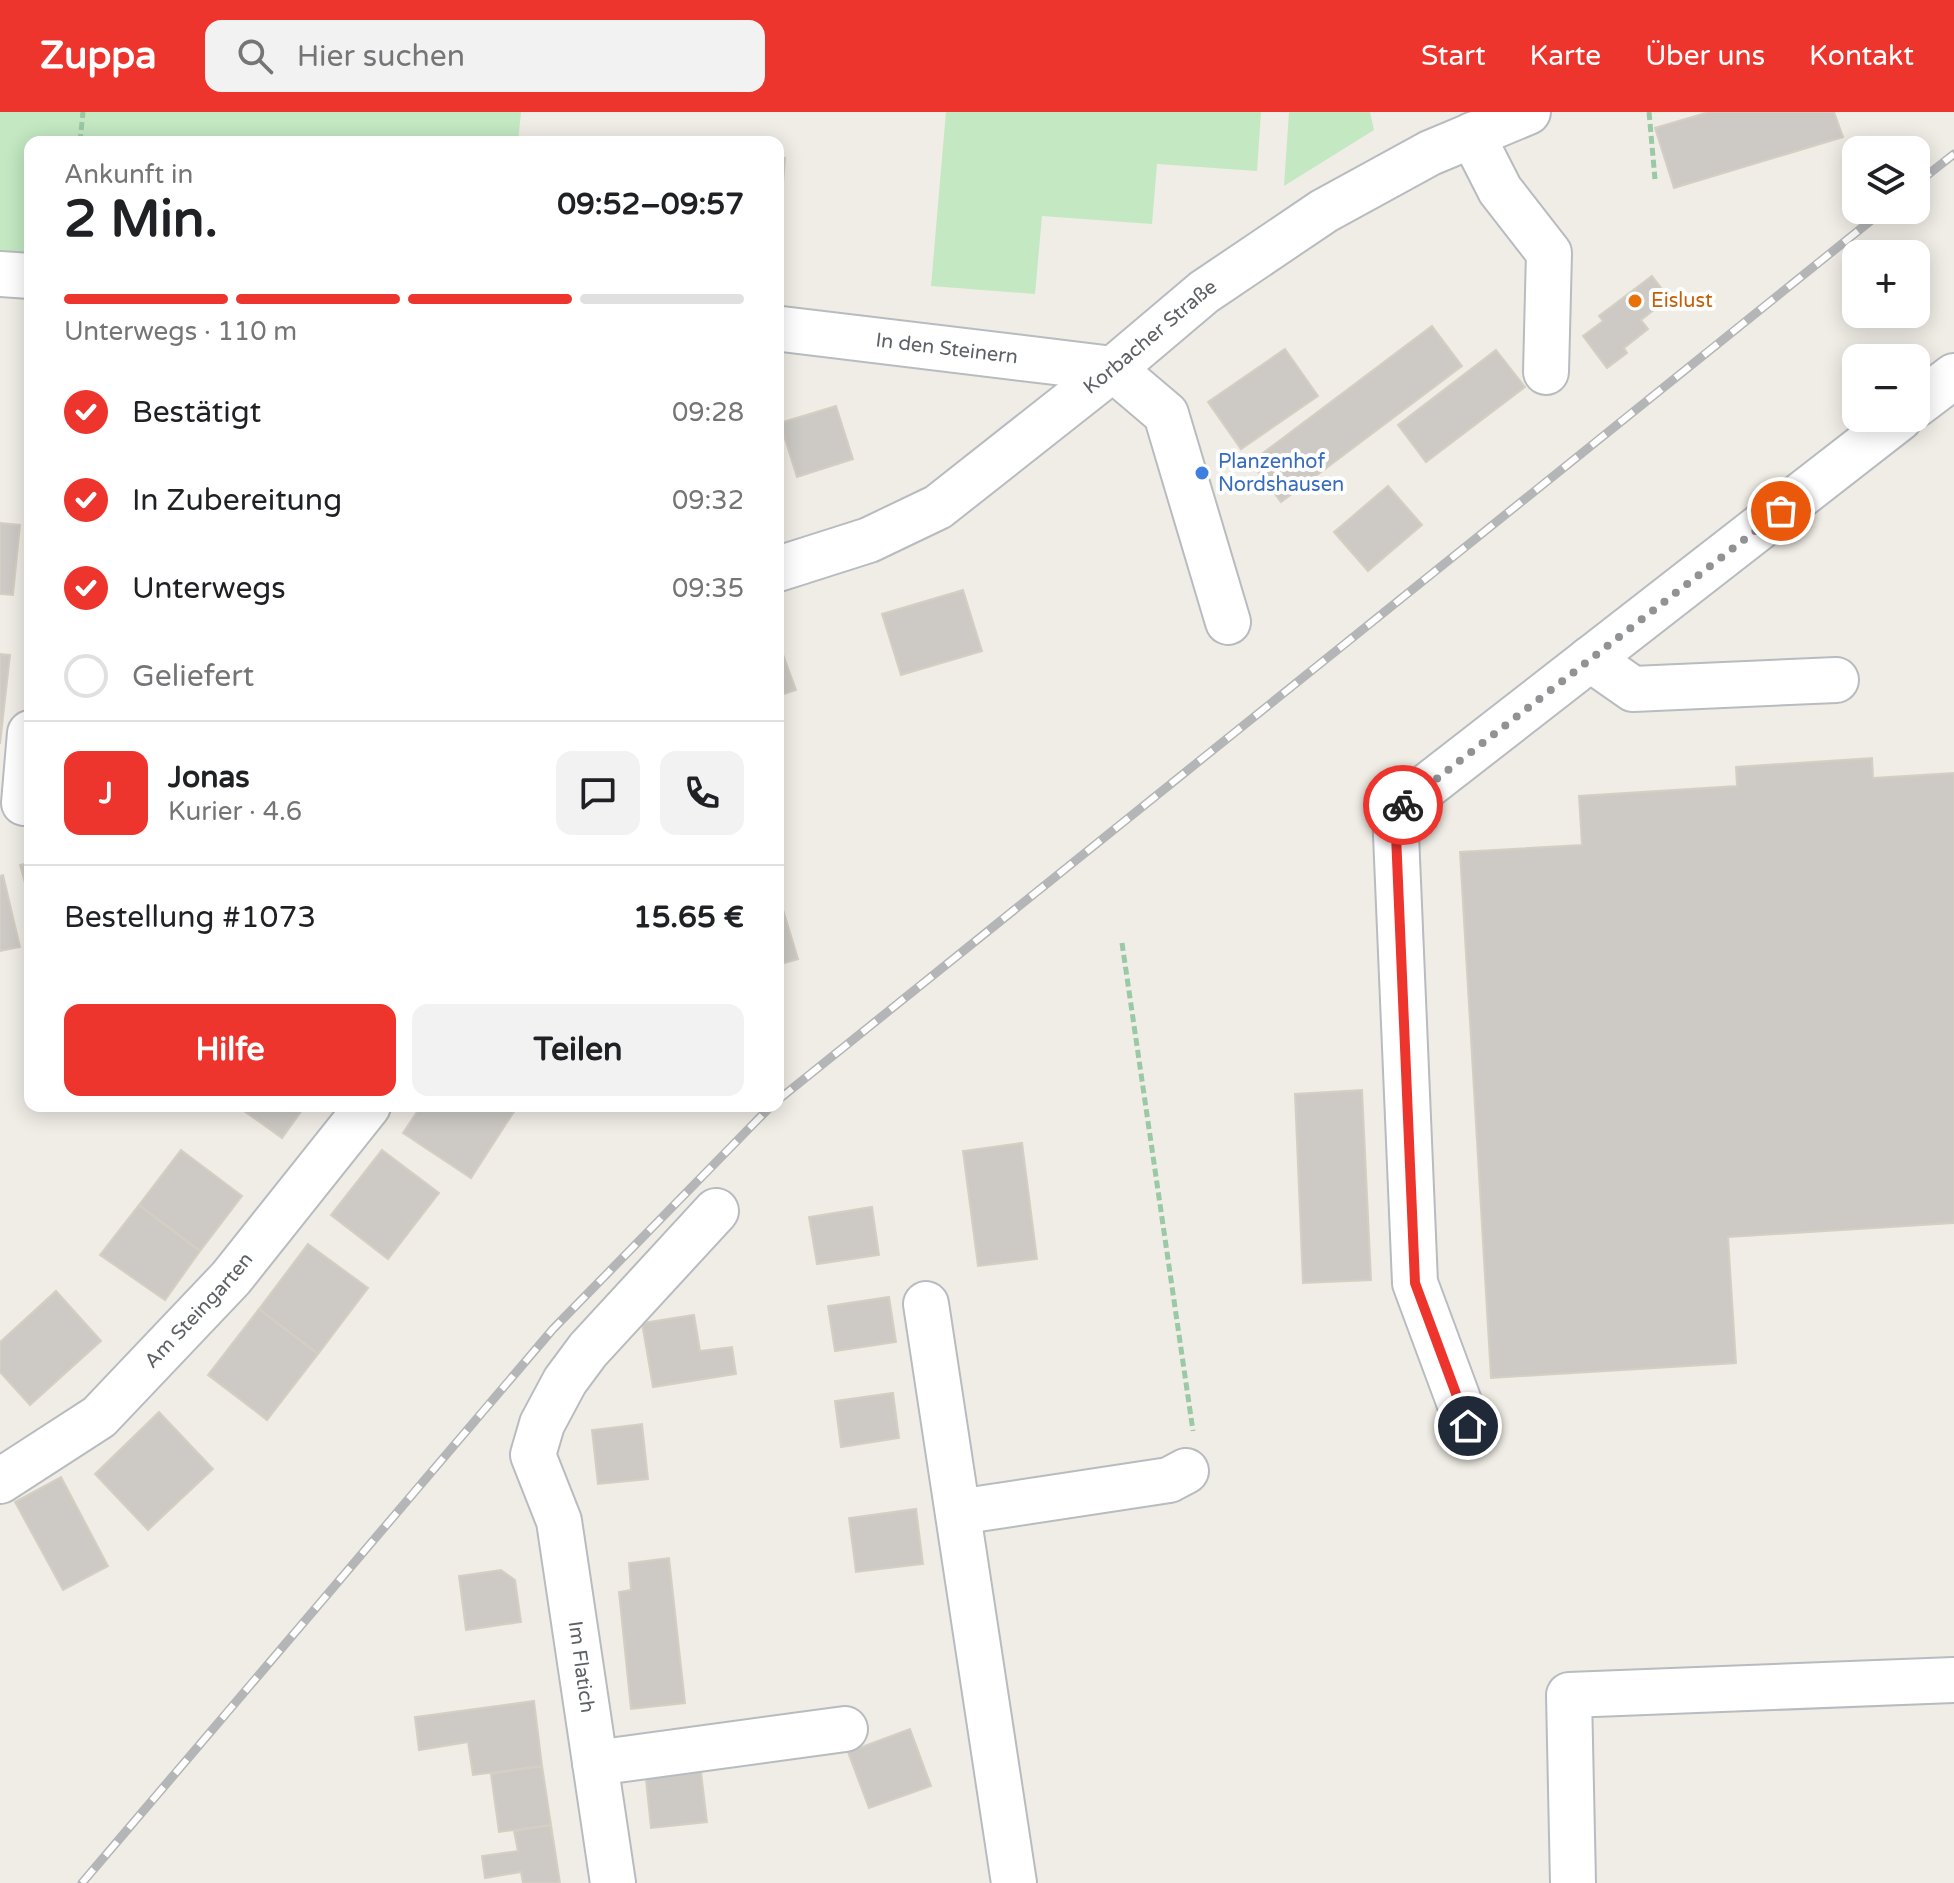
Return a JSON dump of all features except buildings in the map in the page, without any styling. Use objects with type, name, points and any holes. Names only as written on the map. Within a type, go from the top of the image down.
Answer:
[{"type":"street","name":"Korbacher Straße","points":[[784,567],[869,540],[938,507],[1113,369],[1204,292],[1324,211],[1430,153],[1519,113]]},
{"type":"street","points":[[1472,135],[1500,190],[1549,253],[1546,372]]},
{"type":"street","points":[[0,274],[24,276]]},
{"type":"street","name":"In den Steinern","points":[[784,329],[1113,369]]},
{"type":"street","points":[[1113,369],[1166,414],[1228,622]]},
{"type":"street","points":[[1930,394],[1954,376]]},
{"type":"street","points":[[1468,1426],[1415,1283],[1395,811],[1882,432]]},
{"type":"street","points":[[1590,659],[1633,689],[1836,680]]},
{"type":"street","points":[[18,805],[24,769]]},
{"type":"street","name":"Am Steingarten","points":[[0,1481],[99,1417],[231,1278],[363,1112]]},
{"type":"street","name":"Im Flatich","points":[[613,1883],[559,1521],[533,1455],[542,1424],[588,1350],[716,1211]]},
{"type":"street","points":[[926,1304],[1014,1883]]},
{"type":"street","points":[[958,1512],[1169,1480],[1186,1471]]},
{"type":"street","points":[[1573,1883],[1569,1695],[1954,1680]]},
{"type":"street","points":[[595,1763],[845,1729]]},
{"type":"path","points":[[81,136],[83,112]]},
{"type":"path","points":[[1649,112],[1655,179]]},
{"type":"path","points":[[1122,943],[1161,1222],[1193,1415],[1193,1440],[1186,1471]]},
{"type":"green space","points":[[0,112],[521,112],[519,136],[24,136],[24,254],[0,252]]},
{"type":"green space","points":[[946,112],[1261,112],[1257,171],[1157,164],[1152,224],[1042,216],[1035,294],[931,286]]},
{"type":"green space","points":[[1289,112],[1370,112],[1374,130],[1284,186]]},
{"type":"railway","points":[[1930,173],[1954,154]]},
{"type":"railway","points":[[784,1095],[1867,224]]},
{"type":"railway","points":[[82,1883],[553,1329],[765,1112]]},
{"type":"way so far","points":[[1403,805],[1781,511]]},
{"type":"place","name":"Eislust","points":[[1635,301]]},
{"type":"place","name":"Planzenhof Nordshausen","points":[[1202,473]]},
{"type":"route","points":[[1403,805],[1395,811],[1415,1283],[1468,1426]]}]
